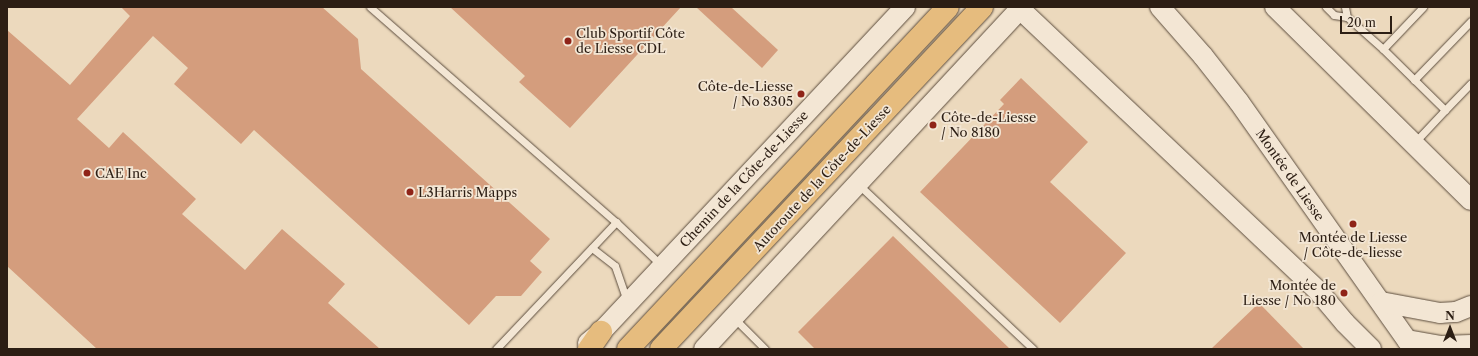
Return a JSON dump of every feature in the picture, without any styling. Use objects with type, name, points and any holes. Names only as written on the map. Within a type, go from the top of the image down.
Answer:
[{"type":"highway","name":"Autoroute de la Côte-de-Liesse","points":[[628,349],[948,7]]},
{"type":"highway","name":"Autoroute de la Côte-de-Liesse","points":[[661,349],[982,7]]},
{"type":"street","name":"Chemin de la Côte-de-Liesse","points":[[581,349],[595,341],[662,266],[905,7]]},
{"type":"street","name":"Montée de Liesse","points":[[1160,7],[1203,56],[1239,102],[1410,345]]},
{"type":"street","points":[[1275,7],[1414,144],[1469,201]]},
{"type":"street","points":[[704,349],[1021,8],[1319,292],[1345,323],[1371,349]]},
{"type":"street","points":[[1381,302],[1440,313],[1456,312],[1471,306]]},
{"type":"street","points":[[1410,345],[1442,346],[1471,344]]},
{"type":"lane","points":[[370,7],[616,222],[662,266]]},
{"type":"lane","points":[[1326,7],[1334,15],[1347,18],[1383,49],[1445,110]]},
{"type":"lane","points":[[1345,7],[1347,18]]},
{"type":"lane","points":[[1383,49],[1423,7]]},
{"type":"lane","points":[[1414,80],[1471,21]]},
{"type":"lane","points":[[1414,144],[1471,83]]},
{"type":"lane","points":[[858,183],[1033,349]]},
{"type":"lane","points":[[496,349],[616,222]]},
{"type":"lane","points":[[592,248],[615,266],[628,303]]},
{"type":"lane","points":[[733,317],[765,349]]},
{"type":"building","points":[[121,7],[322,7],[358,39],[361,69],[550,239],[530,261],[542,272],[521,296],[496,296],[469,325],[254,130],[241,144],[174,84],[188,68],[153,36],[77,119],[109,148],[123,132],[196,199],[182,214],[245,270],[282,229],[345,284],[328,303],[380,349],[97,349],[7,266],[7,30],[70,85],[130,16]]},
{"type":"building","name":"Club Sportif Côte de Liesse CDL","points":[[450,7],[681,7],[570,128],[519,82],[525,76]]},
{"type":"building","name":"Club Sportif Côte de Liesse CDL","points":[[696,7],[731,7],[778,50],[762,68]]},
{"type":"building","points":[[1021,78],[1088,142],[1050,182],[1126,253],[1060,323],[920,192],[1004,104],[1000,100]]},
{"type":"building","points":[[893,236],[1010,349],[815,349],[798,332]]},
{"type":"building","points":[[1259,303],[1304,349],[1211,349]]},
{"type":"place","name":"Club Sportif Côte de Liesse CDL","points":[[568,41]]},
{"type":"place","name":"Côte-de-Liesse / No 8305","points":[[801,94]]},
{"type":"place","name":"Côte-de-Liesse / No 8180","points":[[933,125]]},
{"type":"place","name":"CAE Inc","points":[[87,173]]},
{"type":"place","name":"L3Harris Mapps","points":[[410,192]]},
{"type":"place","name":"Montée de Liesse / Côte-de-liesse","points":[[1353,224]]},
{"type":"place","name":"Montée de Liesse / No 180","points":[[1344,293]]}]
